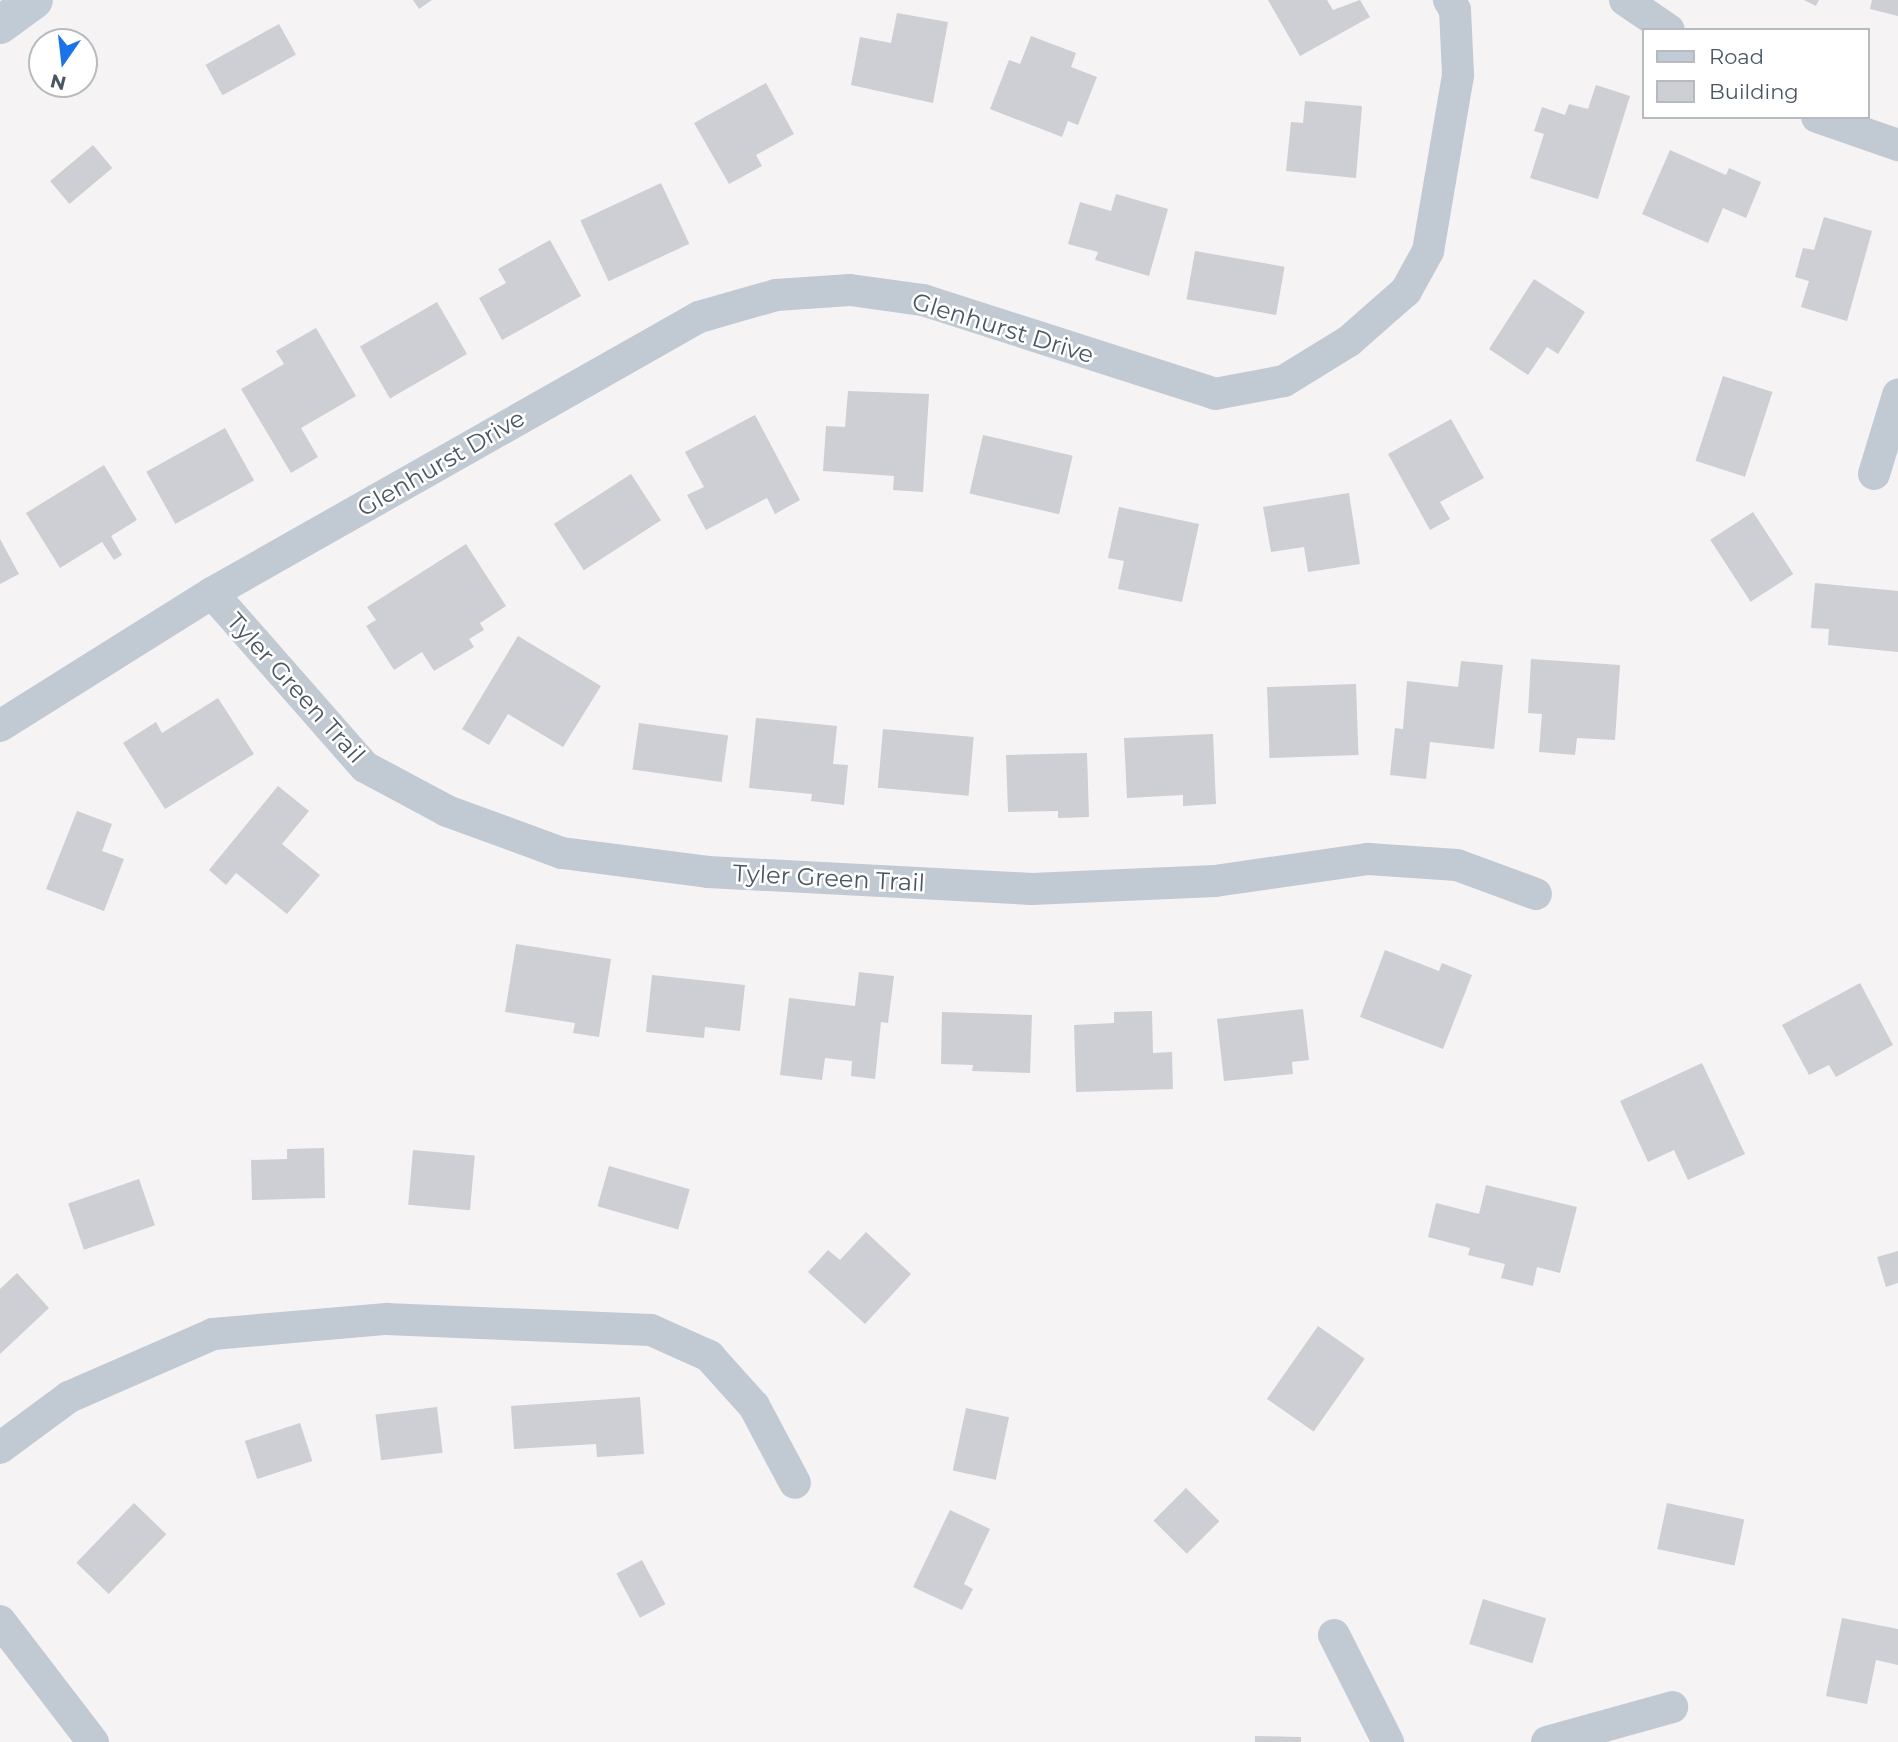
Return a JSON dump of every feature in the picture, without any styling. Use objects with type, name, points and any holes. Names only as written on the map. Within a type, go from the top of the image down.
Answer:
[{"type":"street","points":[[0,25],[34,0]]},
{"type":"street","points":[[1625,0],[1666,28]]},
{"type":"street","name":"Glenhurst Drive","points":[[0,726],[212,593],[699,317],[776,295],[850,290],[923,300],[1215,394],[1284,381],[1349,341],[1406,291],[1428,251],[1458,75],[1457,3]]},
{"type":"street","points":[[1823,119],[1898,145]]},
{"type":"street","points":[[1874,474],[1898,395]]},
{"type":"street","name":"Tyler Green Trail","points":[[212,593],[365,767],[447,811],[562,853],[708,872],[1032,889],[1214,881],[1368,859],[1457,865],[1536,894]]},
{"type":"street","points":[[0,1448],[69,1397],[213,1334],[386,1319],[637,1329],[651,1330],[709,1356],[754,1406],[794,1483]]},
{"type":"street","points":[[0,1621],[93,1742]]},
{"type":"street","points":[[1334,1635],[1388,1742]]},
{"type":"street","points":[[1548,1742],[1672,1707]]},
{"type":"building","points":[[413,0],[432,0],[419,9]]},
{"type":"building","points":[[1268,0],[1327,0],[1333,10],[1360,0],[1370,17],[1300,56]]},
{"type":"building","points":[[1804,0],[1819,0],[1816,6]]},
{"type":"building","points":[[1872,0],[1898,0],[1898,16],[1870,9]]},
{"type":"building","points":[[897,13],[948,22],[933,103],[851,85],[860,37],[891,43]]},
{"type":"building","points":[[279,24],[296,55],[223,95],[206,65]]},
{"type":"building","points":[[1031,36],[1076,53],[1071,67],[1097,77],[1078,125],[1068,121],[1062,137],[990,109],[1009,60],[1020,64]]},
{"type":"building","points":[[766,83],[794,134],[756,155],[762,166],[729,184],[694,123]]},
{"type":"building","points":[[1596,85],[1630,96],[1598,199],[1530,178],[1544,134],[1534,131],[1542,107],[1565,115],[1569,104],[1588,109]]},
{"type":"building","points":[[1305,101],[1362,106],[1356,178],[1286,171],[1291,122],[1303,123]]},
{"type":"building","points":[[93,145],[112,168],[69,204],[50,181]]},
{"type":"building","points":[[1670,150],[1726,175],[1729,168],[1761,182],[1746,218],[1723,208],[1708,243],[1642,214]]},
{"type":"building","points":[[661,183],[689,244],[609,281],[580,221]]},
{"type":"building","points":[[1116,194],[1168,209],[1149,276],[1095,260],[1098,252],[1068,244],[1080,202],[1111,211]]},
{"type":"building","points":[[1824,217],[1872,231],[1847,321],[1801,307],[1809,281],[1795,277],[1803,248],[1814,250]]},
{"type":"building","points":[[550,240],[581,296],[502,340],[479,298],[506,283],[498,269]]},
{"type":"building","points":[[1195,251],[1285,267],[1276,315],[1186,299]]},
{"type":"building","points":[[1534,279],[1585,312],[1558,354],[1547,347],[1528,375],[1489,349]]},
{"type":"building","points":[[437,302],[467,354],[390,398],[360,346]]},
{"type":"building","points":[[316,328],[356,396],[301,428],[318,457],[291,473],[241,389],[284,364],[276,351]]},
{"type":"building","points":[[1723,376],[1772,392],[1745,477],[1695,461]]},
{"type":"building","points":[[848,391],[929,394],[923,492],[893,490],[894,476],[823,471],[826,426],[845,427]]},
{"type":"building","points":[[755,415],[800,500],[775,514],[767,498],[706,530],[687,495],[704,487],[685,452]]},
{"type":"building","points":[[1451,419],[1484,478],[1440,502],[1450,519],[1430,530],[1388,454]]},
{"type":"building","points":[[225,428],[254,480],[175,524],[146,472]]},
{"type":"building","points":[[983,435],[1073,456],[1059,514],[970,493]]},
{"type":"building","points":[[104,465],[137,520],[111,536],[122,555],[114,560],[102,542],[60,568],[26,513]]},
{"type":"building","points":[[631,474],[661,520],[584,570],[554,524]]},
{"type":"building","points":[[1349,493],[1360,564],[1308,572],[1304,547],[1271,552],[1263,507]]},
{"type":"building","points":[[1119,507],[1199,524],[1182,602],[1118,589],[1124,561],[1108,558]]},
{"type":"building","points":[[1753,512],[1793,574],[1751,602],[1710,540]]},
{"type":"building","points":[[0,539],[19,574],[0,584]]},
{"type":"building","points":[[466,544],[506,606],[480,623],[484,630],[469,639],[474,647],[434,671],[422,652],[394,670],[366,626],[376,620],[367,607]]},
{"type":"building","points":[[1815,583],[1898,591],[1898,652],[1828,645],[1829,629],[1811,628]]},
{"type":"building","points":[[518,636],[601,686],[563,747],[508,714],[489,745],[462,729]]},
{"type":"building","points":[[1531,659],[1620,665],[1615,740],[1577,738],[1575,755],[1539,752],[1542,714],[1528,713]]},
{"type":"building","points":[[1461,661],[1503,665],[1494,749],[1430,742],[1426,779],[1390,775],[1395,728],[1403,729],[1407,681],[1458,687]]},
{"type":"building","points":[[1356,684],[1358,755],[1270,758],[1267,687]]},
{"type":"building","points":[[218,698],[254,754],[165,809],[123,743],[156,722],[162,733]]},
{"type":"building","points":[[756,718],[837,726],[833,764],[848,765],[844,805],[811,801],[812,794],[749,788]]},
{"type":"building","points":[[639,723],[728,736],[722,782],[632,770]]},
{"type":"building","points":[[883,729],[974,737],[969,796],[878,788]]},
{"type":"building","points":[[1213,734],[1216,804],[1183,806],[1183,795],[1127,798],[1124,738]]},
{"type":"building","points":[[1087,753],[1089,817],[1058,818],[1058,811],[1008,812],[1006,755]]},
{"type":"building","points":[[278,786],[309,811],[282,844],[320,875],[287,914],[236,873],[226,885],[209,870]]},
{"type":"building","points":[[77,811],[112,824],[102,851],[124,859],[104,911],[46,889]]},
{"type":"building","points":[[516,944],[611,959],[599,1037],[573,1033],[575,1023],[505,1012]]},
{"type":"building","points":[[1385,950],[1439,971],[1442,963],[1472,975],[1443,1049],[1360,1017]]},
{"type":"building","points":[[859,972],[894,976],[888,1023],[881,1022],[875,1079],[851,1076],[852,1061],[825,1058],[822,1080],[780,1075],[789,998],[855,1006]]},
{"type":"building","points":[[652,975],[745,985],[740,1031],[705,1027],[704,1038],[646,1032]]},
{"type":"building","points":[[1860,983],[1893,1045],[1836,1077],[1829,1065],[1809,1075],[1782,1025]]},
{"type":"building","points":[[1303,1009],[1309,1060],[1292,1062],[1293,1074],[1224,1081],[1217,1019]]},
{"type":"building","points":[[1152,1011],[1153,1053],[1172,1052],[1173,1089],[1076,1092],[1074,1025],[1114,1023],[1114,1012]]},
{"type":"building","points":[[942,1012],[1032,1015],[1030,1073],[972,1071],[973,1065],[941,1064]]},
{"type":"building","points":[[1702,1063],[1745,1154],[1688,1180],[1674,1150],[1648,1162],[1620,1101]]},
{"type":"building","points":[[324,1148],[325,1198],[252,1200],[251,1160],[287,1159],[287,1149]]},
{"type":"building","points":[[413,1150],[475,1155],[470,1210],[408,1205]]},
{"type":"building","points":[[609,1166],[690,1189],[678,1230],[597,1206]]},
{"type":"building","points":[[139,1179],[155,1225],[84,1250],[68,1203]]},
{"type":"building","points":[[1486,1185],[1577,1207],[1560,1273],[1537,1267],[1533,1286],[1501,1278],[1505,1264],[1468,1255],[1470,1248],[1428,1237],[1436,1203],[1479,1214]]},
{"type":"building","points":[[866,1232],[911,1274],[865,1324],[808,1272],[828,1250],[840,1260]]},
{"type":"building","points":[[1898,1251],[1898,1283],[1886,1287],[1877,1257]]},
{"type":"building","points":[[17,1273],[49,1308],[0,1354],[0,1289]]},
{"type":"building","points":[[1318,1326],[1365,1359],[1314,1432],[1267,1399]]},
{"type":"building","points":[[640,1397],[644,1454],[597,1457],[596,1444],[514,1449],[511,1406]]},
{"type":"building","points":[[437,1407],[443,1453],[381,1460],[375,1415]]},
{"type":"building","points":[[966,1408],[1009,1417],[996,1480],[953,1471]]},
{"type":"building","points":[[300,1423],[312,1461],[257,1479],[245,1441]]},
{"type":"building","points":[[1186,1488],[1219,1521],[1187,1554],[1153,1521]]},
{"type":"building","points":[[134,1503],[166,1534],[109,1594],[76,1563]]},
{"type":"building","points":[[1667,1503],[1744,1519],[1735,1565],[1657,1549]]},
{"type":"building","points":[[950,1510],[990,1529],[964,1584],[973,1589],[962,1610],[913,1587]]},
{"type":"building","points":[[642,1560],[665,1604],[640,1618],[616,1574]]},
{"type":"building","points":[[1483,1599],[1546,1618],[1532,1663],[1469,1644]]},
{"type":"building","points":[[1842,1618],[1898,1629],[1898,1665],[1876,1660],[1867,1704],[1826,1696]]},
{"type":"building","points":[[1255,1736],[1301,1737],[1301,1742],[1255,1742]]}]
